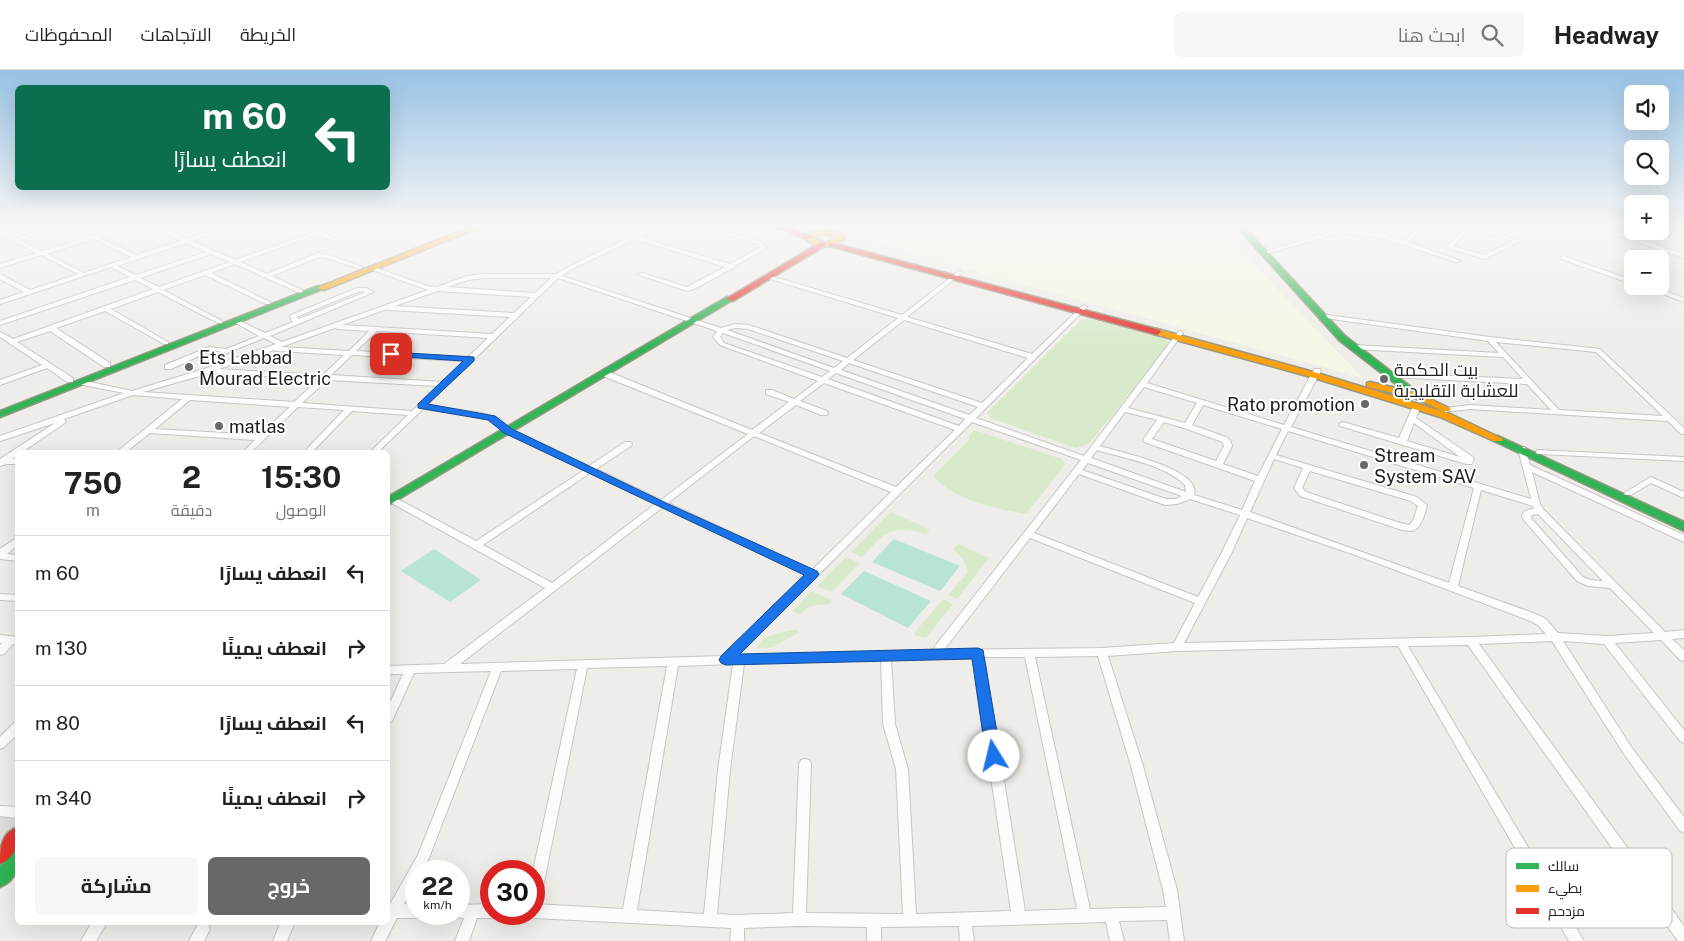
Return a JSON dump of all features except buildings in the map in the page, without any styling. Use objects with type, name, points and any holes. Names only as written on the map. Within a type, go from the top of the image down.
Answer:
[{"type":"main road","points":[[0,414],[107,365],[366,267]]},
{"type":"main road","points":[[0,407],[236,321],[366,267]]},
{"type":"main road","points":[[505,428],[606,374],[776,267]]},
{"type":"main road","points":[[390,497],[505,428],[788,267]]},
{"type":"main road","points":[[924,267],[1396,396],[1415,408],[1461,418],[1540,452],[1684,520]]},
{"type":"main road","points":[[1276,267],[1320,316],[1353,347],[1391,375],[1415,408]]},
{"type":"main road","points":[[1415,408],[1448,410],[1682,532]]},
{"type":"main road","points":[[0,855],[15,838]]},
{"type":"main road","points":[[0,879],[15,861]]},
{"type":"street","points":[[68,267],[84,275]]},
{"type":"street","points":[[0,302],[111,267]]},
{"type":"street","points":[[114,267],[220,322]]},
{"type":"street","points":[[0,323],[168,267]]},
{"type":"street","points":[[0,342],[10,341],[51,328],[223,267]]},
{"type":"street","points":[[246,267],[300,291]]},
{"type":"street","points":[[267,276],[290,267]]},
{"type":"street","points":[[366,267],[426,288],[536,295]]},
{"type":"street","points":[[376,450],[536,295],[557,276],[575,267]]},
{"type":"street","points":[[640,274],[687,289],[731,267]]},
{"type":"street","points":[[1588,267],[1624,279]]},
{"type":"street","points":[[206,273],[268,303]]},
{"type":"street","points":[[447,668],[795,402],[957,275]]},
{"type":"street","points":[[0,276],[30,293]]},
{"type":"street","points":[[0,439],[132,393],[207,371],[474,276],[557,276],[791,354],[1087,458],[1189,496],[1244,512],[1532,617],[1542,622],[1555,637],[1628,751],[1684,827]]},
{"type":"street","points":[[769,277],[1033,357]]},
{"type":"street","points":[[168,367],[211,348],[229,350],[265,336],[371,292],[364,288],[358,289],[293,316],[298,322]]},
{"type":"street","points":[[1669,295],[1684,300]]},
{"type":"street","points":[[384,308],[517,315]]},
{"type":"street","points":[[106,309],[166,343]]},
{"type":"street","points":[[726,660],[1082,309]]},
{"type":"street","points":[[1320,316],[1490,339],[1598,350],[1684,432]]},
{"type":"street","points":[[236,321],[282,345]]},
{"type":"street","points":[[332,326],[494,336]]},
{"type":"street","points":[[960,429],[722,344],[716,337],[721,330],[729,326],[749,327],[983,406]]},
{"type":"street","points":[[51,328],[107,365]]},
{"type":"street","points":[[249,450],[375,329]]},
{"type":"street","points":[[0,334],[75,381],[132,393],[297,405],[418,409],[481,415],[496,420],[505,428],[660,504],[812,574]]},
{"type":"street","points":[[935,654],[1087,458],[1179,335]]},
{"type":"street","points":[[1490,339],[1557,412]]},
{"type":"street","points":[[1353,347],[1505,355]]},
{"type":"street","points":[[272,348],[470,359]]},
{"type":"street","points":[[762,358],[791,354]]},
{"type":"street","points":[[0,383],[48,365]]},
{"type":"street","points":[[207,371],[444,384]]},
{"type":"street","points":[[1177,647],[1201,602],[1271,456],[1315,373]]},
{"type":"street","points":[[606,374],[897,491]]},
{"type":"street","points":[[1391,375],[1530,382]]},
{"type":"street","points":[[889,389],[919,384]]},
{"type":"street","points":[[1142,384],[1538,507]]},
{"type":"street","points":[[769,392],[824,413]]},
{"type":"street","points":[[124,450],[188,398]]},
{"type":"street","points":[[1187,426],[1201,403]]},
{"type":"street","points":[[1448,410],[1470,407],[1671,419]]},
{"type":"street","points":[[310,450],[351,408]]},
{"type":"street","points":[[1343,424],[1402,442],[1470,462],[1470,459],[1415,408],[1402,442]]},
{"type":"street","points":[[1123,409],[1220,437],[1227,442],[1228,446],[1218,466]]},
{"type":"street","points":[[20,450],[72,414]]},
{"type":"street","points":[[1162,419],[1147,440],[1261,480]]},
{"type":"street","points":[[148,431],[262,438]]},
{"type":"street","points":[[477,545],[628,444]]},
{"type":"street","points":[[1077,471],[1164,502],[1179,503],[1189,496],[1191,490],[1188,484],[1177,474],[1094,447]]},
{"type":"street","points":[[1522,449],[1538,507],[1684,657]]},
{"type":"street","points":[[1540,452],[1684,459]]},
{"type":"street","points":[[2,462],[15,453]]},
{"type":"street","points":[[1271,456],[1308,467],[1421,502],[1423,505],[1417,522],[1411,528],[1399,526],[1303,494],[1298,488],[1308,467]]},
{"type":"street","points":[[2,462],[15,462]]},
{"type":"street","points":[[1526,466],[1682,532]]},
{"type":"street","points":[[1628,493],[1651,480],[1684,494]]},
{"type":"street","points":[[1453,588],[1478,487]]},
{"type":"street","points":[[390,499],[552,587]]},
{"type":"street","points":[[1538,507],[1528,512],[1526,515],[1527,519],[1573,573],[1588,583],[1613,585]]},
{"type":"street","points":[[1028,534],[1201,602]]},
{"type":"street","points":[[0,555],[15,542]]},
{"type":"street","points":[[0,555],[15,558]]},
{"type":"street","points":[[0,596],[15,598]]},
{"type":"street","points":[[390,670],[935,654],[1102,652],[1177,647],[1401,643],[1555,637],[1607,640],[1684,634]]},
{"type":"street","points":[[0,639],[14,640]]},
{"type":"street","points":[[0,651],[14,640]]},
{"type":"street","points":[[1607,640],[1684,738]]},
{"type":"street","points":[[1471,641],[1619,848]]},
{"type":"street","points":[[1401,643],[1523,848]]},
{"type":"street","points":[[1102,652],[1137,766],[1170,890],[1177,941]]},
{"type":"street","points":[[978,653],[1019,917]]},
{"type":"street","points":[[1029,653],[1085,915]]},
{"type":"street","points":[[886,656],[890,724],[902,769],[910,921]]},
{"type":"street","points":[[710,921],[724,770],[740,659]]},
{"type":"street","points":[[629,916],[673,661]]},
{"type":"street","points":[[542,860],[583,664]]},
{"type":"street","points":[[390,916],[423,858],[498,666]]},
{"type":"street","points":[[390,714],[411,669]]},
{"type":"street","points":[[0,744],[15,729]]},
{"type":"street","points":[[799,919],[806,764]]},
{"type":"street","points":[[0,811],[15,813]]},
{"type":"street","points":[[0,855],[15,857]]},
{"type":"street","points":[[545,912],[738,922],[799,919],[910,921],[1172,913]]},
{"type":"street","points":[[390,918],[405,914]]},
{"type":"street","points":[[1111,915],[1117,941]]},
{"type":"street","points":[[965,919],[967,941]]},
{"type":"street","points":[[874,921],[874,941]]},
{"type":"street","points":[[1672,921],[1684,938]]},
{"type":"street","points":[[737,941],[738,922]]},
{"type":"street","points":[[88,941],[99,925]]},
{"type":"street","points":[[280,941],[287,925]]},
{"type":"street","points":[[378,941],[386,925]]},
{"type":"street","points":[[462,941],[464,925]]},
{"type":"street","points":[[196,941],[203,928]]},
{"type":"street","points":[[1570,928],[1578,941]]},
{"type":"shaded area","points":[[959,267],[1256,267],[1363,378]]},
{"type":"shaded area","points":[[0,809],[15,810],[15,827],[3,842],[0,842]]},
{"type":"green space","points":[[1082,319],[1095,320],[1165,339],[1170,344],[1089,444],[1075,448],[991,418],[987,413]]},
{"type":"green space","points":[[974,430],[1062,459],[1065,465],[1026,514],[976,502],[953,492],[933,476],[969,440],[969,436]]},
{"type":"green space","points":[[891,512],[930,530],[926,534],[896,530],[883,536],[862,557],[851,552]]},
{"type":"green space","points":[[894,539],[960,566],[940,591],[872,562]]},
{"type":"green space","points":[[958,544],[989,558],[957,599],[948,595],[968,572],[964,560],[953,549]]},
{"type":"green space","points":[[434,549],[481,580],[450,602],[401,571]]},
{"type":"green space","points":[[846,557],[860,563],[832,592],[817,586]]},
{"type":"green space","points":[[864,571],[931,601],[908,628],[841,594]]},
{"type":"green space","points":[[811,591],[832,600],[830,604],[810,606],[800,614],[792,611]]},
{"type":"green space","points":[[943,599],[953,604],[926,638],[915,635],[915,632]]},
{"type":"green space","points":[[796,629],[799,632],[774,647],[756,648],[765,637]]},
{"type":"traffic: fast","points":[[1276,267],[1342,338],[1413,393]]},
{"type":"traffic: fast","points":[[0,414],[321,288]]},
{"type":"traffic: fast","points":[[390,500],[730,299]]},
{"type":"traffic: fast","points":[[1498,439],[1684,527]]},
{"type":"traffic: fast","points":[[0,879],[15,861]]},
{"type":"traffic: slow","points":[[321,288],[375,267]]},
{"type":"traffic: slow","points":[[1157,332],[1314,375],[1444,415],[1498,439]]},
{"type":"traffic: slow","points":[[1370,385],[1415,395],[1446,409]]},
{"type":"traffic: jam","points":[[730,299],[785,267]]},
{"type":"traffic: jam","points":[[916,267],[1157,332]]},
{"type":"traffic: jam","points":[[0,856],[15,838]]},
{"type":"place","name":"Ets Lebbad Mourad Electric","points":[[189,367]]},
{"type":"place","name":"بيت الحكمة للعشابة التقليدية","points":[[1384,379]]},
{"type":"place","name":"Rato promotion","points":[[1365,404]]},
{"type":"place","name":"matlas","points":[[219,426]]},
{"type":"place","name":"Stream System SAV","points":[[1364,465]]},
{"type":"route","points":[[391,354],[470,359],[421,406],[468,412],[496,420],[508,431],[812,574],[726,660],[978,653],[994,756]]}]
